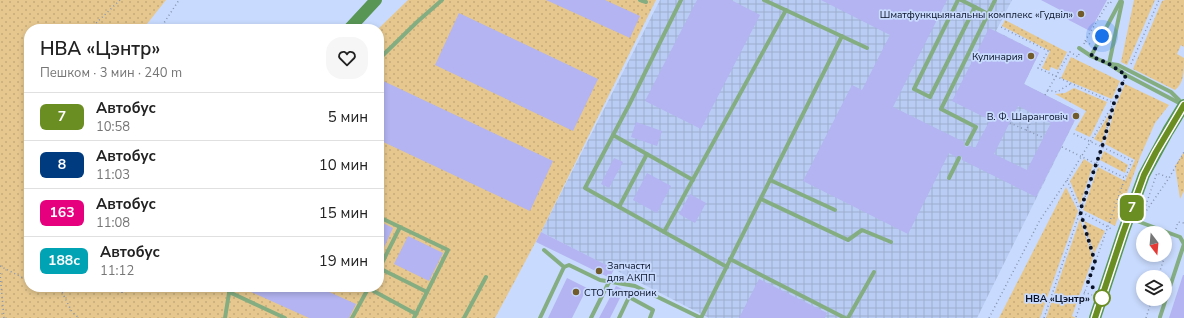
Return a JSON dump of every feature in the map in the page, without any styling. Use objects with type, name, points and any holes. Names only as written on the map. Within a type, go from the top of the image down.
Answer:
[{"type":"main road","points":[[354,24],[376,0]]},
{"type":"main road","points":[[1095,318],[1134,220],[1150,163],[1184,105]]},
{"type":"lane","points":[[384,54],[442,0]]},
{"type":"lane","points":[[640,0],[646,2]]},
{"type":"lane","points":[[681,0],[585,188],[727,267]]},
{"type":"lane","points":[[764,0],[867,48]]},
{"type":"lane","points":[[958,0],[914,89],[930,97],[975,7]]},
{"type":"lane","points":[[961,0],[988,14]]},
{"type":"lane","points":[[967,144],[976,127],[941,109],[995,0]]},
{"type":"lane","points":[[1091,56],[1122,0]]},
{"type":"lane","points":[[1109,64],[1122,0]]},
{"type":"lane","points":[[664,232],[786,10]]},
{"type":"lane","points":[[540,318],[564,267],[569,265],[600,280],[635,286],[701,318],[842,36]]},
{"type":"lane","points":[[1079,48],[1091,56],[1127,73],[1184,105]]},
{"type":"lane","points":[[613,135],[692,180]]},
{"type":"lane","points":[[619,207],[647,154]]},
{"type":"lane","points":[[949,178],[959,158]]},
{"type":"lane","points":[[770,180],[835,210]]},
{"type":"lane","points":[[760,199],[848,240],[862,230],[891,242]]},
{"type":"lane","points":[[376,292],[415,316],[448,250],[384,219]]},
{"type":"lane","points":[[1134,220],[1180,237],[1184,244],[1160,317]]},
{"type":"lane","points":[[384,258],[400,227]]},
{"type":"lane","points":[[544,250],[564,267]]},
{"type":"lane","points":[[730,259],[846,318],[874,272]]},
{"type":"lane","points":[[384,270],[428,292]]},
{"type":"lane","points":[[464,318],[486,277]]},
{"type":"lane","points":[[591,318],[609,282]]},
{"type":"lane","points":[[225,318],[229,292],[285,318]]},
{"type":"lane","points":[[353,318],[366,292]]},
{"type":"lane","points":[[618,318],[628,297],[653,310],[650,318]]},
{"type":"path","points":[[95,24],[120,0]]},
{"type":"path","points":[[163,24],[179,0]]},
{"type":"path","points":[[1085,41],[1108,3],[1110,4],[1112,0]]},
{"type":"path","points":[[989,318],[1040,220],[1082,157],[1114,103],[1159,0]]},
{"type":"path","points":[[1001,27],[1048,51],[1038,68],[1114,103]]},
{"type":"path","points":[[1045,95],[1057,77]]},
{"type":"path","points":[[1048,90],[1057,92],[1070,84]]},
{"type":"path","points":[[1044,318],[1102,147],[1114,103]]},
{"type":"path","points":[[1026,130],[1034,115]]},
{"type":"path","points":[[1010,123],[1044,138]]},
{"type":"path","points":[[1072,133],[1132,161],[1076,317]]},
{"type":"path","points":[[1062,146],[1125,178]]},
{"type":"path","points":[[1134,220],[1169,178],[1184,152]]},
{"type":"path","points":[[1144,209],[1158,173],[1169,178]]},
{"type":"path","points":[[1067,180],[1080,211],[1095,262]]},
{"type":"path","points":[[1080,211],[1108,228]]},
{"type":"path","points":[[0,266],[24,278]]},
{"type":"path","points":[[0,273],[4,318]]},
{"type":"path","points":[[62,292],[72,312],[79,318]]},
{"type":"path","points":[[1146,318],[1150,306]]},
{"type":"shaded area","points":[[0,0],[166,0],[147,24],[24,24],[24,292],[384,292],[383,24],[408,0],[656,0],[541,232],[495,318],[0,318]]},
{"type":"shaded area","points":[[660,0],[1012,0],[996,31],[1039,53],[1024,84],[1079,112],[977,318],[709,318],[541,232]]},
{"type":"shaded area","points":[[1134,0],[1155,0],[1127,65],[1121,62]]},
{"type":"shaded area","points":[[1184,0],[1184,47],[1181,45],[1177,54],[1184,58],[1184,72],[1180,84],[1175,90],[1133,69],[1162,1]]},
{"type":"shaded area","points":[[1005,20],[1067,52],[1058,70],[1051,67],[1049,71],[1042,68],[1050,51],[1002,26]]},
{"type":"shaded area","points":[[1071,57],[1120,81],[1112,99],[1061,78]]},
{"type":"shaded area","points":[[1125,84],[1169,105],[1155,123],[1140,157],[1115,226],[1083,210],[1098,167],[1125,181],[1135,160],[1105,144],[1115,107]]},
{"type":"shaded area","points":[[1074,88],[1107,102],[1090,137],[1075,130],[1086,111],[1055,94],[1065,93]]},
{"type":"shaded area","points":[[1111,111],[1102,143],[1094,139]]},
{"type":"shaded area","points":[[1104,151],[1128,165],[1125,173],[1100,160]]},
{"type":"shaded area","points":[[1184,152],[1184,191],[1180,199],[1175,166]]},
{"type":"shaded area","points":[[1084,159],[1093,165],[1080,205],[1070,181]]},
{"type":"shaded area","points":[[1066,187],[1078,211],[1040,318],[999,318]]},
{"type":"shaded area","points":[[1080,219],[1093,258],[1072,316],[1076,318],[1046,318]]},
{"type":"shaded area","points":[[1084,221],[1105,231],[1094,254]]},
{"type":"building","points":[[546,0],[605,0],[640,16],[630,38]]},
{"type":"building","points":[[697,0],[731,0],[760,15],[701,129],[645,101]]},
{"type":"building","points":[[821,0],[947,0],[893,107],[964,142],[964,146],[966,147],[970,146],[975,148],[990,120],[952,101],[989,28],[1039,53],[1024,84],[1079,112],[1036,197],[962,160],[962,156],[960,155],[956,157],[949,153],[908,234],[803,181],[852,85],[862,90],[890,35]],"holes":[[[1018,106],[1051,123],[1027,170],[994,154]]]},
{"type":"building","name":"Шматфункцыянальны комплекс «Гудвіл»","points":[[1041,0],[1107,0],[1090,31],[1061,16],[1064,12]]},
{"type":"building","points":[[459,13],[598,79],[573,131],[435,65]]},
{"type":"building","points":[[384,81],[553,161],[530,211],[384,142]]},
{"type":"building","points":[[636,122],[662,131],[657,146],[631,137]]},
{"type":"building","points":[[614,158],[623,162],[609,188],[601,184]]},
{"type":"building","points":[[647,173],[671,186],[657,213],[633,200]]},
{"type":"building","points":[[690,194],[706,203],[695,223],[679,214]]},
{"type":"building","points":[[384,224],[393,228],[384,247]]},
{"type":"building","points":[[541,232],[614,269],[610,278],[536,242]]},
{"type":"building","points":[[408,236],[443,253],[429,281],[394,264]]},
{"type":"building","points":[[1183,275],[1184,318],[1169,318]]},
{"type":"building","points":[[567,278],[587,288],[572,318],[548,318]]},
{"type":"building","points":[[759,279],[827,313],[825,318],[739,318]]},
{"type":"building","points":[[616,286],[624,290],[610,318],[599,318]]},
{"type":"building","points":[[251,292],[329,292],[356,304],[349,318],[309,318]]},
{"type":"bus line","name":"7","points":[[1095,318],[1144,175],[1184,105]]},
{"type":"place","name":"Шматфункцыянальны комплекс «Гудвіл»","points":[[1081,14]]},
{"type":"place","name":"Кулинария","points":[[1031,56]]},
{"type":"place","name":"В. Ф. Шаранговіч","points":[[1076,116]]},
{"type":"place","name":"Запчасти для АКПП","points":[[599,271]]},
{"type":"place","name":"СТО Типтроник","points":[[576,292]]},
{"type":"place","name":"НВА «Цэнтр»","points":[[1102,298]]},
{"type":"route","points":[[1102,36],[1091,56],[1109,64],[1126,75],[1114,103],[1102,147],[1080,211],[1095,262],[1088,282],[1102,298]]}]
